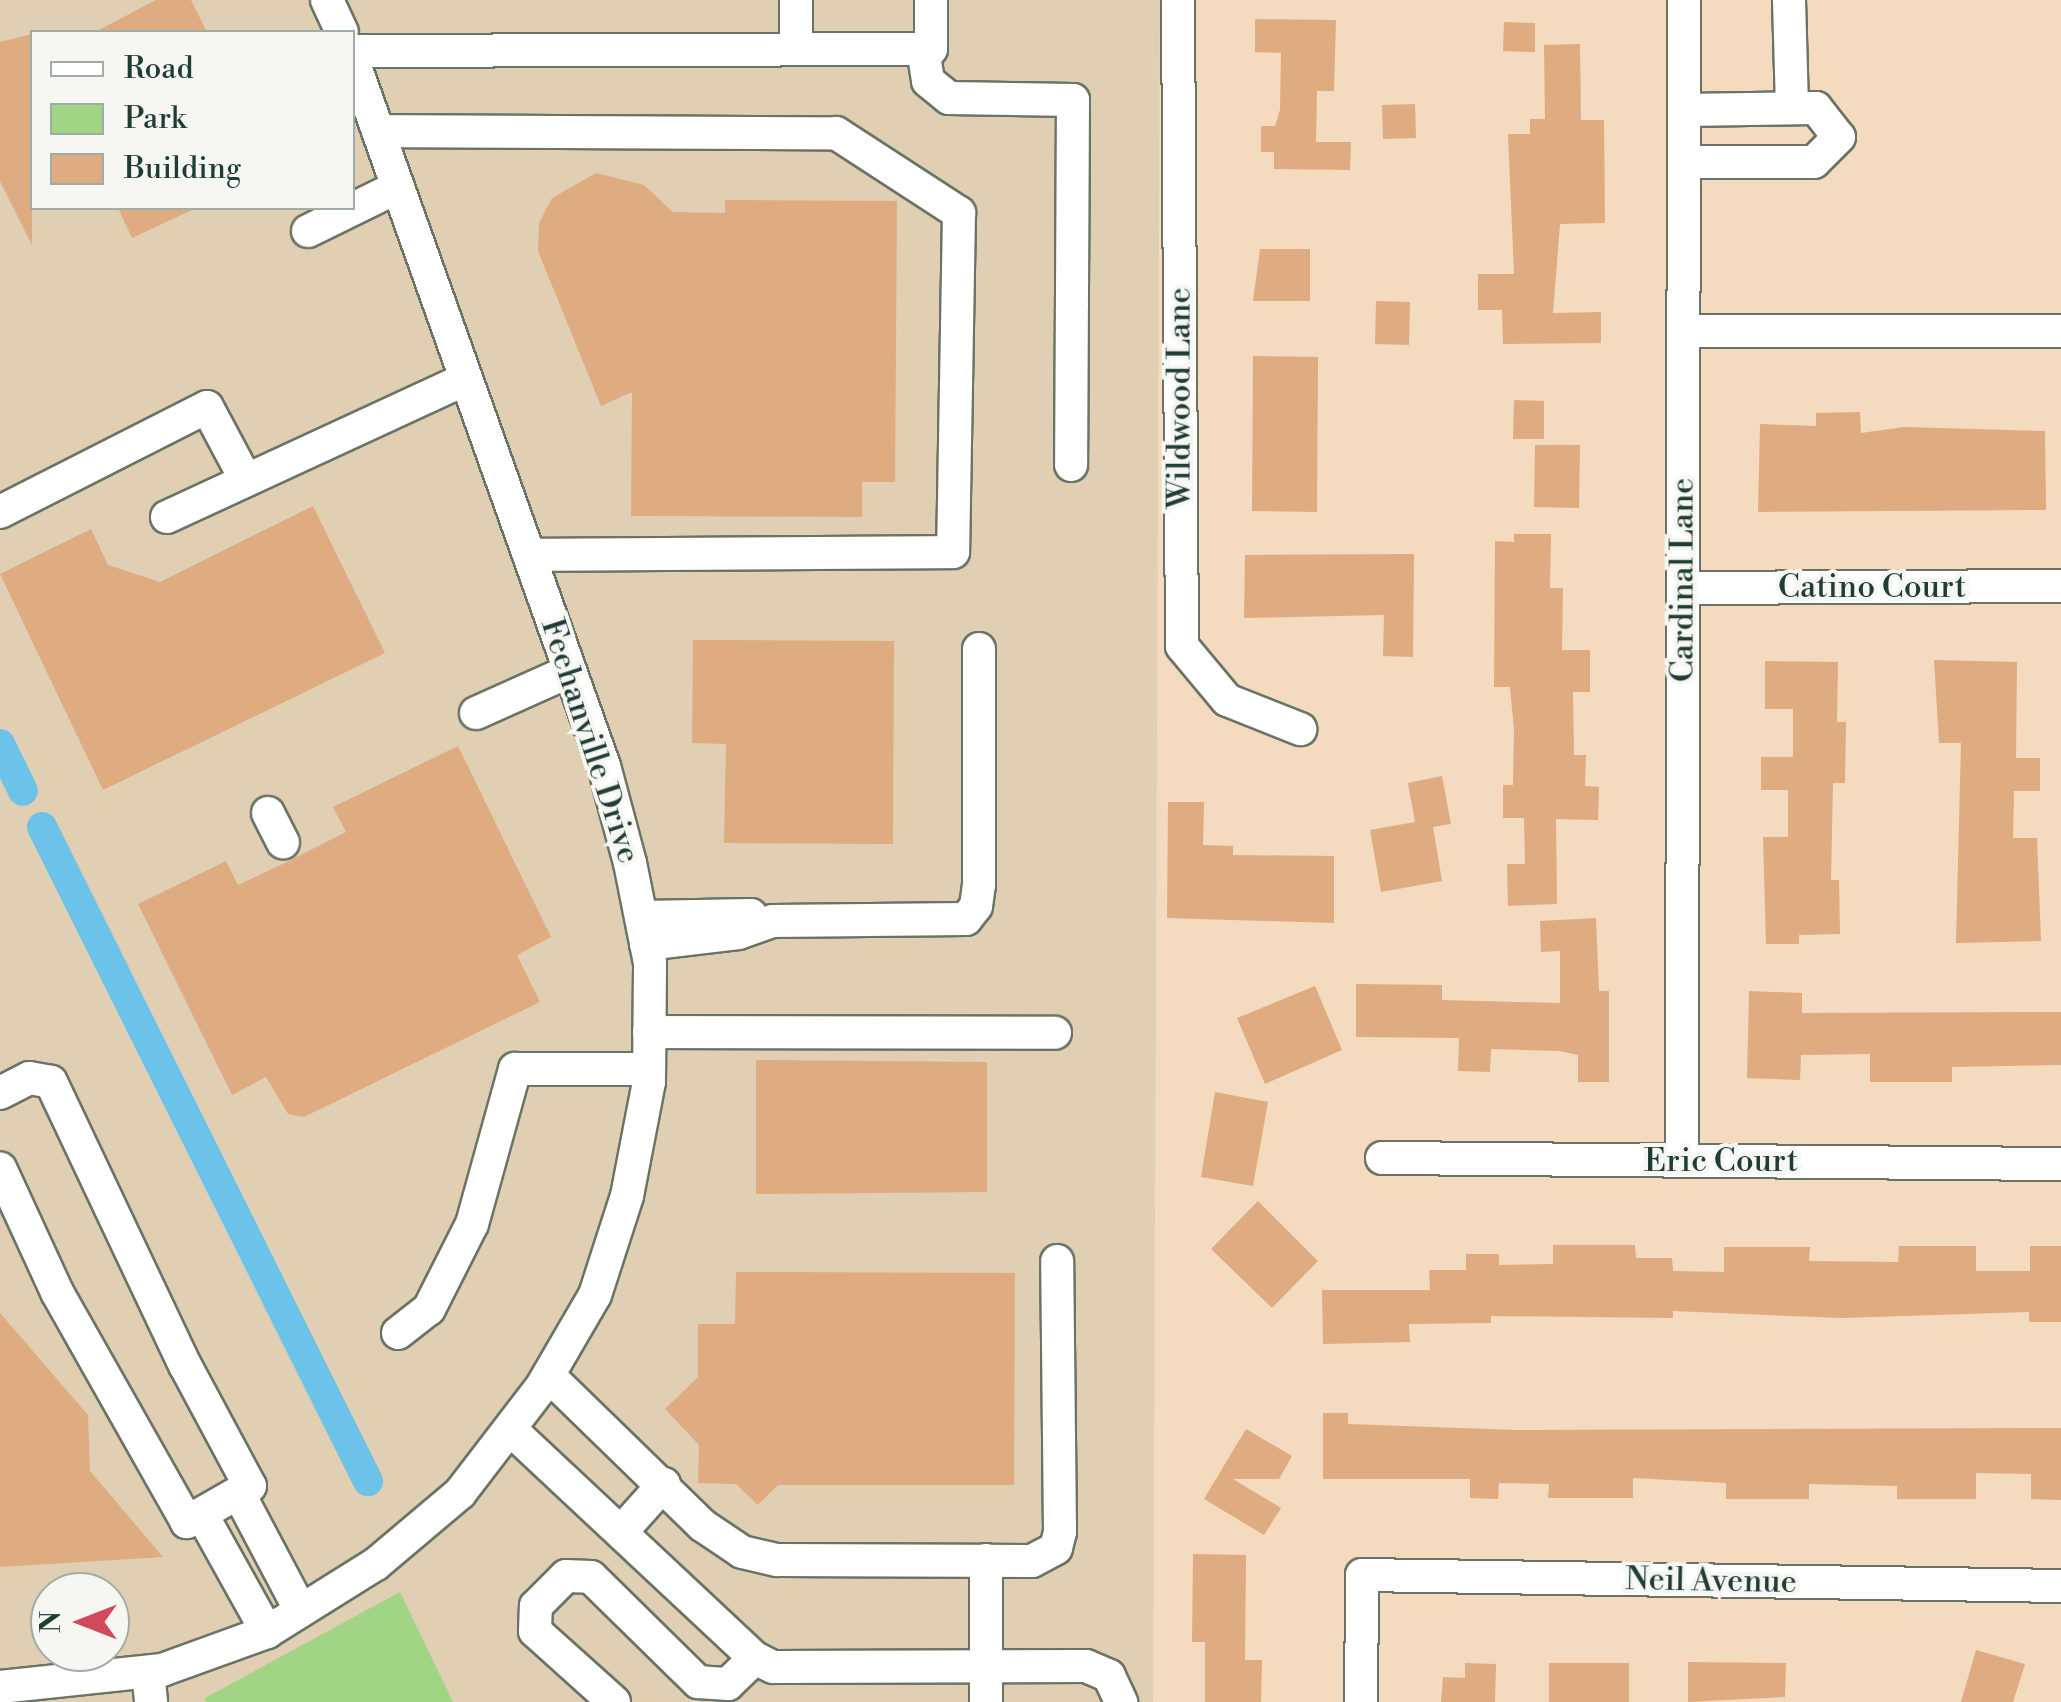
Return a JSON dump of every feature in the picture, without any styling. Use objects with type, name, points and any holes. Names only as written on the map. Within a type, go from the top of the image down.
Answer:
[{"type":"street","points":[[326,0],[341,30]]},
{"type":"street","points":[[796,0],[796,50]]},
{"type":"street","points":[[355,54],[931,49],[931,0]]},
{"type":"street","name":"Wildwood Lane","points":[[1178,0],[1182,646],[1227,700],[1300,729]]},
{"type":"street","name":"Cardinal Lane","points":[[1682,1160],[1684,0]]},
{"type":"street","points":[[1790,0],[1792,108]]},
{"type":"street","points":[[923,49],[928,82],[949,98],[1073,100],[1071,465]]},
{"type":"street","name":"Feehanville Drive","points":[[0,1687],[136,1688],[267,1632],[376,1564],[460,1493],[548,1376],[595,1295],[628,1196],[649,1070],[644,930],[604,766],[355,63]]},
{"type":"street","points":[[1684,110],[1816,108],[1839,137],[1814,162],[1684,162]]},
{"type":"street","points":[[378,131],[836,133],[959,213],[953,552],[529,555]]},
{"type":"street","points":[[355,208],[398,187]]},
{"type":"street","points":[[308,230],[350,210]]},
{"type":"street","points":[[1683,331],[2061,331]]},
{"type":"street","points":[[167,517],[466,380]]},
{"type":"street","points":[[0,512],[207,407],[246,480]]},
{"type":"street","name":"Catino Court","points":[[1682,588],[2061,586]]},
{"type":"street","points":[[644,930],[738,933],[773,920],[957,922],[976,906],[979,649]]},
{"type":"street","points":[[476,713],[570,671]]},
{"type":"street","points":[[649,1032],[1055,1033]]},
{"type":"street","points":[[398,1333],[429,1308],[472,1224],[515,1069],[649,1070]]},
{"type":"street","points":[[0,1093],[29,1078],[51,1082],[184,1365],[250,1486],[186,1522],[57,1292],[0,1168]]},
{"type":"street","name":"Eric Court","points":[[1382,1158],[2061,1164]]},
{"type":"street","points":[[548,1376],[718,1538],[742,1552],[777,1560],[1046,1558],[1060,1532],[1057,1260]]},
{"type":"street","points":[[510,1429],[756,1658],[801,1668],[1098,1669],[1116,1684],[1121,1702]]},
{"type":"street","points":[[622,1531],[664,1484]]},
{"type":"street","points":[[239,1494],[300,1611]]},
{"type":"street","points":[[202,1515],[267,1632]]},
{"type":"street","points":[[986,1560],[986,1702]]},
{"type":"street","points":[[614,1702],[535,1631],[536,1606],[566,1576],[591,1577],[698,1682],[728,1693],[756,1658]]},
{"type":"street","name":"Neil Avenue","points":[[1361,1702],[1362,1576],[2061,1586]]},
{"type":"shaded area","points":[[0,0],[1160,0],[1153,1702],[0,1702]]},
{"type":"green space","points":[[400,1592],[453,1702],[206,1702],[205,1698]]},
{"type":"building","points":[[156,0],[191,0],[206,30],[99,30]]},
{"type":"building","points":[[1255,19],[1336,20],[1334,91],[1317,91],[1316,142],[1351,142],[1350,170],[1274,169],[1274,152],[1261,152],[1261,126],[1275,126],[1280,110],[1281,53],[1255,52]]},
{"type":"building","points":[[1504,22],[1535,23],[1535,52],[1503,51]]},
{"type":"building","points":[[30,34],[32,245],[0,181],[0,42]]},
{"type":"building","points":[[1580,44],[1581,120],[1604,120],[1605,223],[1560,224],[1553,313],[1601,312],[1601,343],[1503,344],[1502,310],[1478,310],[1478,274],[1514,274],[1508,134],[1530,134],[1530,119],[1545,119],[1544,45]]},
{"type":"building","points":[[1415,104],[1416,138],[1383,139],[1382,105]]},
{"type":"building","points":[[596,173],[644,185],[673,212],[725,213],[725,200],[897,201],[895,482],[862,482],[862,517],[631,516],[632,392],[601,406],[538,251],[539,223],[552,198]]},
{"type":"building","points":[[119,210],[192,210],[132,238]]},
{"type":"building","points":[[1260,249],[1310,249],[1310,301],[1253,301]]},
{"type":"building","points":[[1376,301],[1410,302],[1409,345],[1375,344]]},
{"type":"building","points":[[1253,356],[1318,357],[1317,512],[1252,511]]},
{"type":"building","points":[[1514,400],[1544,401],[1544,439],[1513,439]]},
{"type":"building","points":[[1860,412],[1861,433],[1904,427],[2045,431],[2046,510],[1758,512],[1760,424],[1816,426],[1816,413]]},
{"type":"building","points":[[1535,445],[1580,445],[1579,508],[1534,507]]},
{"type":"building","points":[[313,506],[385,653],[103,790],[0,574],[91,529],[108,565],[160,582]]},
{"type":"building","points":[[1514,534],[1551,534],[1550,588],[1563,588],[1562,650],[1590,650],[1590,692],[1573,692],[1574,755],[1586,755],[1585,786],[1599,787],[1598,820],[1556,819],[1557,904],[1508,906],[1507,864],[1525,864],[1524,818],[1503,818],[1503,785],[1513,785],[1514,730],[1510,687],[1494,687],[1495,541],[1514,542]]},
{"type":"building","points":[[1414,554],[1413,657],[1383,656],[1384,615],[1244,618],[1245,555]]},
{"type":"building","points":[[693,640],[894,641],[893,844],[724,843],[726,744],[692,743]]},
{"type":"building","points":[[1934,660],[2017,662],[2016,758],[2040,758],[2040,791],[2014,791],[2013,838],[2037,838],[2041,941],[1956,943],[1961,743],[1939,743]]},
{"type":"building","points":[[1765,661],[1838,662],[1837,722],[1846,722],[1845,783],[1833,783],[1831,880],[1839,880],[1840,934],[1799,935],[1799,944],[1766,944],[1763,837],[1788,837],[1788,790],[1761,790],[1761,757],[1793,757],[1793,709],[1765,709]]},
{"type":"building","points":[[458,746],[551,937],[517,955],[540,1002],[304,1117],[288,1114],[266,1077],[232,1095],[138,904],[226,861],[238,885],[291,860],[346,832],[333,807]]},
{"type":"building","points":[[1442,776],[1451,824],[1433,827],[1442,881],[1381,892],[1370,830],[1415,822],[1408,783]]},
{"type":"building","points":[[1168,802],[1204,802],[1203,845],[1233,846],[1233,855],[1334,856],[1334,923],[1167,918]]},
{"type":"building","points":[[1596,918],[1599,991],[1609,991],[1609,1082],[1578,1082],[1578,1055],[1560,1051],[1491,1049],[1490,1072],[1458,1071],[1459,1038],[1356,1037],[1356,984],[1442,985],[1442,1000],[1560,1003],[1560,951],[1541,952],[1540,921]]},
{"type":"building","points":[[1315,986],[1342,1050],[1265,1084],[1237,1018]]},
{"type":"building","points":[[1749,991],[1802,993],[1802,1013],[2061,1012],[2061,1065],[1952,1067],[1952,1082],[1870,1082],[1870,1054],[1801,1055],[1800,1080],[1747,1078]]},
{"type":"building","points":[[756,1060],[987,1062],[987,1192],[756,1194]]},
{"type":"building","points":[[1215,1092],[1268,1102],[1253,1186],[1201,1177]]},
{"type":"building","points":[[1258,1201],[1318,1261],[1272,1308],[1211,1249]]},
{"type":"building","points":[[1553,1245],[1635,1245],[1636,1258],[1672,1258],[1673,1271],[1724,1272],[1724,1247],[1810,1247],[1809,1261],[1898,1262],[1899,1246],[1976,1246],[1976,1271],[2030,1271],[2030,1246],[2061,1246],[2061,1322],[2029,1322],[2029,1312],[1841,1318],[1673,1311],[1673,1318],[1491,1316],[1491,1323],[1409,1324],[1410,1342],[1323,1344],[1322,1290],[1430,1290],[1429,1270],[1466,1270],[1466,1254],[1499,1254],[1499,1265],[1553,1264]]},
{"type":"building","points":[[736,1272],[1015,1273],[1014,1485],[778,1485],[758,1505],[736,1484],[698,1483],[699,1445],[665,1409],[698,1377],[698,1324],[735,1324]]},
{"type":"building","points":[[0,1313],[88,1415],[90,1471],[163,1557],[0,1567]]},
{"type":"building","points":[[1323,1413],[1348,1413],[1348,1424],[1517,1430],[2061,1428],[2061,1500],[2031,1499],[2031,1474],[1976,1473],[1976,1499],[1897,1499],[1897,1486],[1809,1484],[1809,1499],[1726,1499],[1726,1483],[1633,1478],[1633,1498],[1548,1498],[1549,1484],[1499,1483],[1498,1499],[1470,1498],[1470,1479],[1323,1479]]},
{"type":"building","points":[[1246,1429],[1292,1456],[1279,1479],[1233,1479],[1281,1508],[1264,1535],[1204,1499]]},
{"type":"building","points":[[1193,1554],[1246,1555],[1245,1660],[1262,1660],[1261,1702],[1205,1702],[1205,1642],[1192,1642]]},
{"type":"building","points":[[1976,1650],[2025,1664],[2013,1702],[1961,1702]]},
{"type":"building","points":[[1688,1662],[1786,1663],[1785,1697],[1688,1702]]},
{"type":"building","points":[[1465,1663],[1496,1664],[1495,1702],[1441,1702],[1443,1677],[1465,1678]]},
{"type":"building","points":[[1549,1663],[1629,1663],[1629,1702],[1549,1702]]},
{"type":"waterway","points":[[0,744],[23,791]]},
{"type":"waterway","points":[[42,827],[368,1481]]}]
